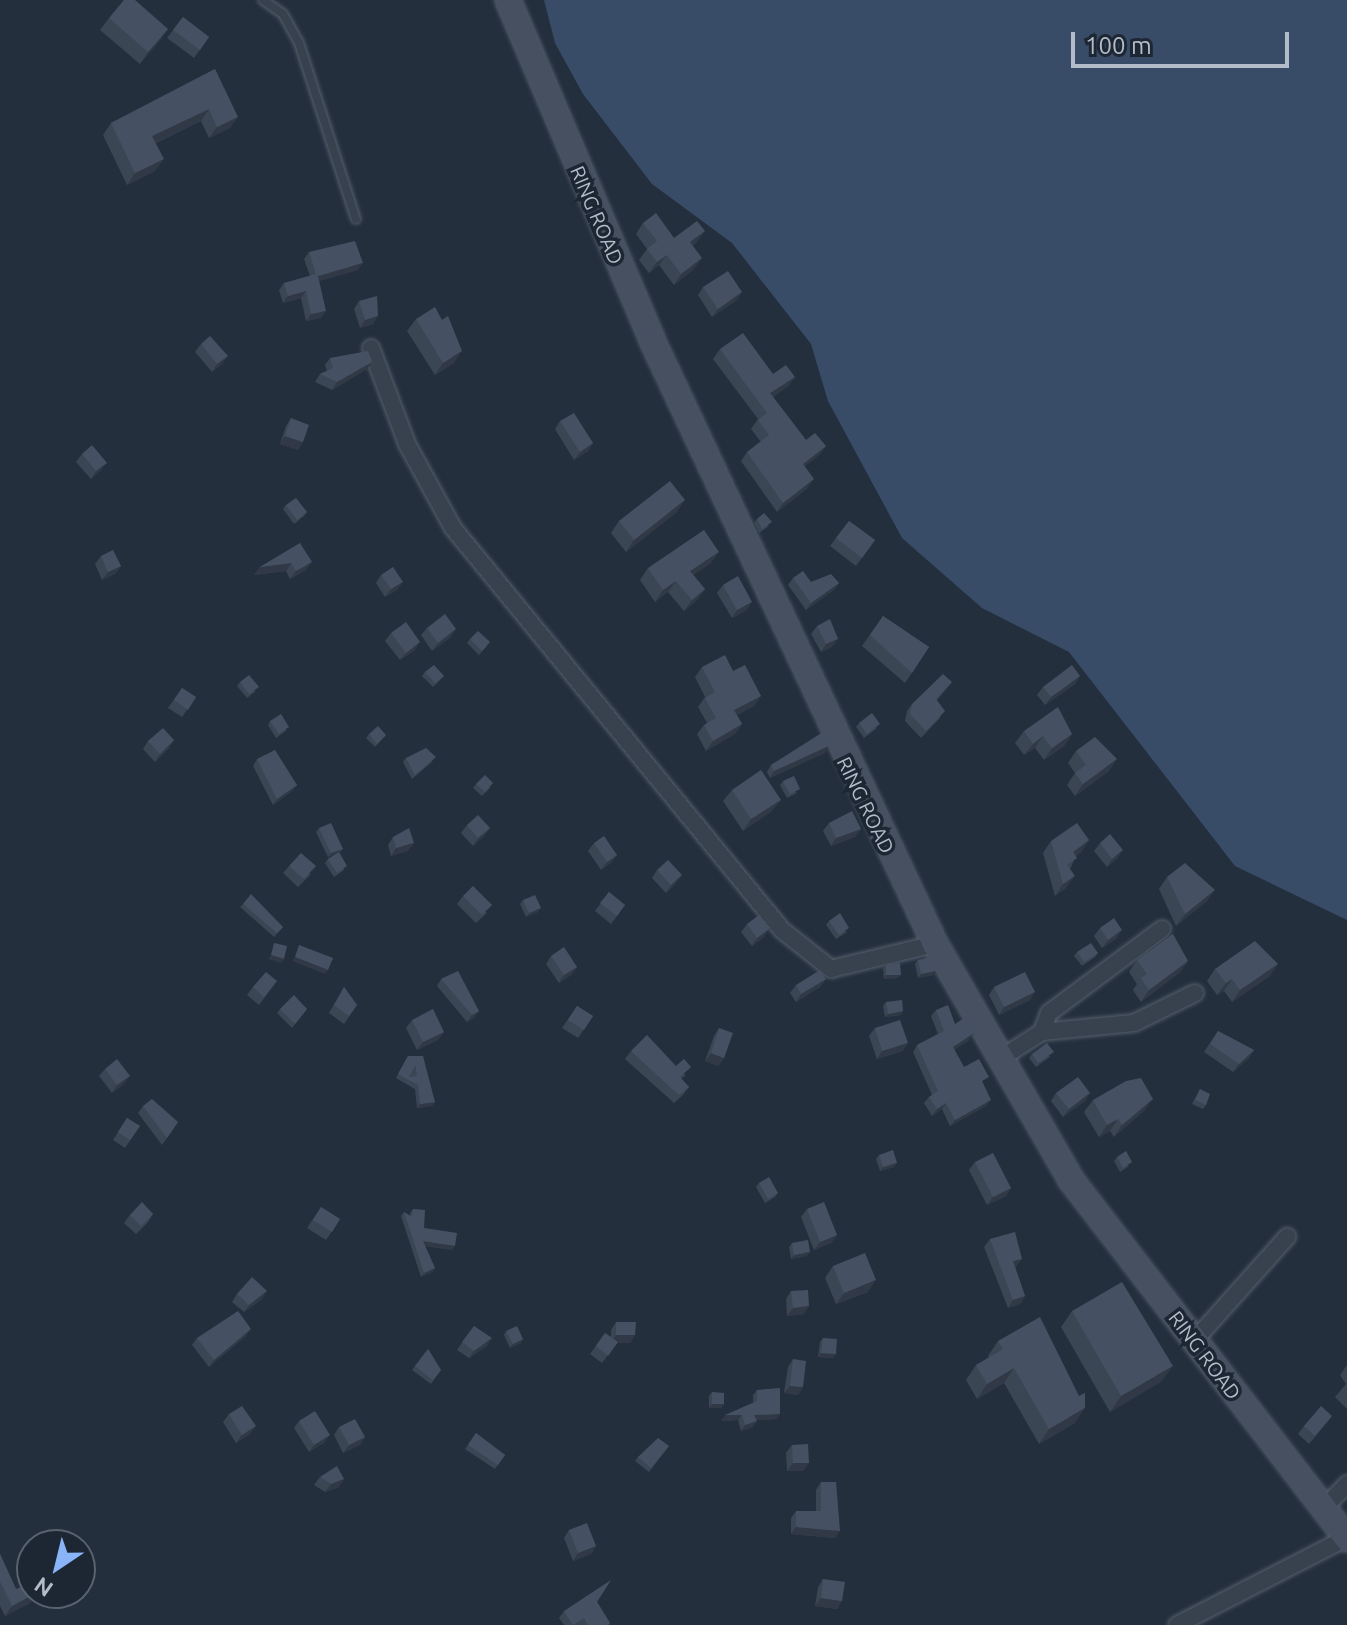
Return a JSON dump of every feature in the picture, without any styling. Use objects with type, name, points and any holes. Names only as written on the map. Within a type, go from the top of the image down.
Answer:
[{"type":"main road","name":"RING ROAD","points":[[508,0],[665,370],[935,944],[998,1060],[1080,1191],[1346,1538]]},
{"type":"street","points":[[371,348],[407,444],[453,528],[782,930],[831,969],[935,944]]},
{"type":"street","points":[[1042,1032],[1049,1013],[1162,929]]},
{"type":"street","points":[[998,1060],[1042,1032],[1134,1023],[1195,993]]},
{"type":"street","points":[[1194,1341],[1287,1237]]},
{"type":"street","points":[[1323,1509],[1347,1484]]},
{"type":"street","points":[[1177,1625],[1346,1538]]},
{"type":"lane","points":[[263,0],[283,14],[299,43],[356,219]]},
{"type":"water","points":[[544,0],[1347,0],[1347,920],[1235,866],[1069,652],[982,608],[902,538],[828,401],[811,344],[732,243],[652,184],[583,94],[555,43]]},
{"type":"building","points":[[124,0],[135,0],[168,29],[148,52],[109,18]]},
{"type":"building","points":[[183,17],[209,37],[200,50],[173,30]]},
{"type":"building","points":[[215,69],[238,117],[217,127],[209,109],[152,136],[164,159],[135,173],[111,123]]},
{"type":"building","points":[[656,213],[674,238],[697,221],[705,231],[690,242],[702,258],[681,274],[667,255],[657,262],[647,249],[657,241],[643,223]]},
{"type":"building","points":[[355,241],[363,263],[318,276],[326,311],[311,314],[306,291],[288,296],[284,283],[316,274],[309,252]]},
{"type":"building","points":[[728,271],[742,292],[718,309],[703,287]]},
{"type":"building","points":[[377,296],[378,316],[365,320],[359,301]]},
{"type":"building","points":[[435,307],[442,320],[448,316],[462,351],[443,363],[416,319]]},
{"type":"building","points":[[743,333],[773,374],[786,365],[795,377],[770,393],[806,440],[815,433],[826,446],[803,464],[814,479],[783,503],[747,452],[769,435],[758,420],[767,413],[720,349]]},
{"type":"building","points":[[210,336],[228,356],[217,364],[201,344]]},
{"type":"building","points":[[368,351],[372,362],[337,382],[320,374],[333,368],[330,358]]},
{"type":"building","points":[[574,413],[593,443],[580,452],[560,421]]},
{"type":"building","points":[[291,418],[309,425],[303,442],[285,436]]},
{"type":"building","points":[[92,445],[107,463],[96,471],[82,454]]},
{"type":"building","points":[[670,481],[685,500],[634,540],[619,521]]},
{"type":"building","points":[[296,498],[307,512],[297,520],[286,505]]},
{"type":"building","points":[[764,513],[772,522],[762,529],[757,519]]},
{"type":"building","points":[[849,521],[875,540],[862,558],[836,538]]},
{"type":"building","points":[[704,530],[719,552],[690,571],[705,589],[692,600],[676,581],[663,590],[648,568]]},
{"type":"building","points":[[300,543],[312,562],[296,571],[291,563],[260,567]]},
{"type":"building","points":[[113,550],[121,566],[108,572],[101,556]]},
{"type":"building","points":[[393,567],[403,582],[391,589],[381,575]]},
{"type":"building","points":[[803,571],[811,582],[831,574],[839,583],[811,603],[793,578]]},
{"type":"building","points":[[738,576],[752,602],[737,610],[723,585]]},
{"type":"building","points":[[445,614],[456,629],[438,643],[427,628]]},
{"type":"building","points":[[883,616],[929,647],[912,673],[870,635]]},
{"type":"building","points":[[830,619],[838,639],[826,644],[817,626]]},
{"type":"building","points":[[406,622],[420,642],[406,653],[391,633]]},
{"type":"building","points":[[478,631],[490,642],[482,651],[470,639]]},
{"type":"building","points":[[725,655],[733,671],[745,665],[761,696],[734,710],[742,724],[713,741],[704,725],[716,718],[705,698],[715,692],[702,667]]},
{"type":"building","points":[[434,665],[444,676],[435,683],[425,672]]},
{"type":"building","points":[[1072,665],[1080,676],[1051,697],[1043,687]]},
{"type":"building","points":[[943,674],[952,682],[936,699],[945,711],[926,731],[910,714],[912,704]]},
{"type":"building","points":[[249,675],[259,687],[249,694],[240,682]]},
{"type":"building","points":[[182,688],[196,697],[188,710],[174,700]]},
{"type":"building","points":[[1058,707],[1072,734],[1052,748],[1043,736],[1033,744],[1024,731]]},
{"type":"building","points":[[872,713],[880,724],[867,734],[859,723]]},
{"type":"building","points":[[281,714],[289,727],[279,734],[270,721]]},
{"type":"building","points":[[378,726],[386,735],[377,744],[369,734]]},
{"type":"building","points":[[163,728],[174,740],[160,754],[148,741]]},
{"type":"building","points":[[823,732],[829,746],[774,771],[771,765]]},
{"type":"building","points":[[1095,737],[1117,759],[1083,784],[1075,773],[1086,765],[1076,751]]},
{"type":"building","points":[[426,748],[436,757],[415,775],[406,758]]},
{"type":"building","points":[[275,750],[297,785],[277,799],[257,759]]},
{"type":"building","points":[[761,770],[781,800],[751,819],[732,790]]},
{"type":"building","points":[[485,775],[493,783],[485,792],[476,784]]},
{"type":"building","points":[[794,776],[800,789],[790,794],[783,781]]},
{"type":"building","points":[[852,811],[861,829],[836,838],[829,823]]},
{"type":"building","points":[[478,815],[490,828],[478,838],[467,825]]},
{"type":"building","points":[[331,823],[343,849],[331,853],[319,828]]},
{"type":"building","points":[[1077,823],[1089,840],[1073,852],[1077,858],[1067,865],[1075,876],[1063,884],[1051,841]]},
{"type":"building","points":[[409,828],[414,843],[396,848],[393,837]]},
{"type":"building","points":[[1110,834],[1123,850],[1112,859],[1100,843]]},
{"type":"building","points":[[604,836],[617,855],[607,862],[594,843]]},
{"type":"building","points":[[339,852],[347,866],[337,873],[328,859]]},
{"type":"building","points":[[301,853],[316,866],[304,879],[289,866]]},
{"type":"building","points":[[668,860],[682,875],[671,885],[657,870]]},
{"type":"building","points":[[1185,863],[1215,890],[1185,914],[1167,877]]},
{"type":"building","points":[[473,886],[492,905],[482,915],[463,896]]},
{"type":"building","points":[[609,892],[625,905],[617,916],[600,903]]},
{"type":"building","points":[[251,894],[283,927],[277,933],[243,904]]},
{"type":"building","points":[[535,895],[541,908],[529,913],[523,900]]},
{"type":"building","points":[[840,913],[849,928],[839,935],[829,921]]},
{"type":"building","points":[[759,915],[769,929],[757,938],[747,924]]},
{"type":"building","points":[[1114,918],[1122,930],[1108,940],[1100,928]]},
{"type":"building","points":[[1173,934],[1188,961],[1149,990],[1141,978],[1147,974],[1137,960]]},
{"type":"building","points":[[1255,941],[1278,964],[1240,990],[1232,979],[1226,983],[1215,969]]},
{"type":"building","points":[[274,943],[287,946],[284,959],[271,955]]},
{"type":"building","points":[[1091,943],[1098,953],[1084,962],[1077,952]]},
{"type":"building","points":[[299,945],[333,958],[328,970],[295,957]]},
{"type":"building","points":[[564,947],[577,967],[564,975],[551,956]]},
{"type":"building","points":[[930,957],[936,971],[921,974],[918,960]]},
{"type":"building","points":[[900,963],[901,975],[886,975],[886,964]]},
{"type":"building","points":[[820,970],[826,979],[801,994],[796,985]]},
{"type":"building","points":[[458,971],[479,1011],[472,1015],[441,979]]},
{"type":"building","points":[[266,972],[277,981],[264,997],[253,987]]},
{"type":"building","points":[[1025,972],[1035,992],[1004,1007],[994,987]]},
{"type":"building","points":[[344,987],[357,1005],[349,1016],[334,1005]]},
{"type":"building","points":[[294,995],[307,1009],[295,1024],[280,1009]]},
{"type":"building","points":[[902,1000],[903,1011],[888,1014],[886,1002]]},
{"type":"building","points":[[948,1005],[955,1024],[964,1018],[974,1033],[953,1047],[964,1067],[979,1059],[989,1077],[982,1081],[991,1100],[955,1120],[946,1103],[937,1109],[929,1097],[938,1091],[917,1045],[944,1031],[936,1010]]},
{"type":"building","points":[[577,1006],[593,1016],[584,1030],[568,1020]]},
{"type":"building","points":[[433,1009],[444,1032],[423,1042],[412,1020]]},
{"type":"building","points":[[900,1020],[908,1043],[882,1051],[875,1028]]},
{"type":"building","points":[[719,1028],[733,1033],[724,1058],[711,1053]]},
{"type":"building","points":[[1218,1031],[1254,1050],[1239,1064],[1210,1044]]},
{"type":"building","points":[[647,1035],[676,1066],[684,1059],[691,1067],[680,1077],[689,1087],[679,1095],[631,1051]]},
{"type":"building","points":[[1047,1043],[1054,1052],[1038,1063],[1032,1054]]},
{"type":"building","points":[[408,1056],[423,1056],[435,1102],[420,1104],[418,1085],[398,1074]],"holes":[[[415,1066],[417,1076],[409,1077]]]},
{"type":"building","points":[[117,1059],[130,1076],[117,1085],[105,1069]]},
{"type":"building","points":[[1078,1077],[1090,1093],[1069,1109],[1056,1093]]},
{"type":"building","points":[[1141,1078],[1153,1099],[1122,1125],[1118,1119],[1107,1125],[1093,1100],[1126,1081]]},
{"type":"building","points":[[1200,1089],[1210,1094],[1206,1105],[1195,1100]]},
{"type":"building","points":[[152,1099],[178,1122],[167,1138],[143,1106]]},
{"type":"building","points":[[127,1118],[140,1126],[130,1140],[118,1132]]},
{"type":"building","points":[[893,1150],[897,1163],[883,1167],[879,1155]]},
{"type":"building","points":[[1126,1151],[1132,1162],[1123,1168],[1117,1157]]},
{"type":"building","points":[[993,1153],[1011,1188],[993,1197],[975,1162]]},
{"type":"building","points":[[769,1177],[778,1193],[768,1199],[759,1183]]},
{"type":"building","points":[[142,1202],[153,1214],[141,1226],[130,1215]]},
{"type":"building","points":[[824,1202],[837,1235],[820,1242],[807,1209]]},
{"type":"building","points":[[321,1207],[340,1219],[332,1232],[313,1220]]},
{"type":"building","points":[[413,1209],[425,1210],[424,1228],[457,1233],[455,1246],[423,1241],[435,1268],[424,1273],[404,1212],[412,1217]]},
{"type":"building","points":[[1015,1232],[1022,1259],[1013,1261],[1025,1296],[1013,1300],[990,1239]]},
{"type":"building","points":[[808,1240],[810,1252],[794,1255],[792,1243]]},
{"type":"building","points":[[865,1253],[876,1280],[844,1293],[833,1266]]},
{"type":"building","points":[[252,1277],[267,1291],[249,1305],[237,1294]]},
{"type":"building","points":[[1122,1282],[1173,1366],[1121,1396],[1072,1311]]},
{"type":"building","points":[[808,1290],[809,1306],[793,1308],[791,1291]]},
{"type":"building","points":[[238,1311],[251,1329],[214,1360],[197,1338]]},
{"type":"building","points":[[1040,1317],[1079,1396],[1085,1393],[1085,1408],[1049,1429],[1014,1368],[987,1384],[976,1365],[1003,1349],[998,1341]]},
{"type":"building","points":[[616,1322],[636,1322],[635,1335],[616,1335]]},
{"type":"building","points":[[474,1326],[492,1338],[474,1351],[462,1342]]},
{"type":"building","points":[[517,1326],[523,1339],[513,1344],[506,1331]]},
{"type":"building","points":[[605,1333],[618,1342],[608,1356],[596,1346]]},
{"type":"building","points":[[823,1338],[837,1339],[836,1354],[821,1353]]},
{"type":"building","points":[[428,1349],[441,1370],[433,1380],[415,1366]]},
{"type":"building","points":[[793,1359],[806,1361],[803,1387],[790,1386]]},
{"type":"building","points":[[780,1388],[780,1414],[754,1415],[757,1421],[745,1425],[742,1415],[725,1415],[757,1401],[757,1390]]},
{"type":"building","points":[[712,1392],[724,1393],[724,1404],[712,1404]]},
{"type":"building","points":[[242,1406],[256,1426],[242,1435],[229,1414]]},
{"type":"building","points":[[1321,1406],[1332,1416],[1315,1436],[1304,1426]]},
{"type":"building","points":[[315,1411],[330,1435],[314,1445],[299,1421]]},
{"type":"building","points":[[355,1419],[365,1437],[349,1445],[339,1427]]},
{"type":"building","points":[[476,1433],[505,1455],[498,1465],[468,1445]]},
{"type":"building","points":[[658,1438],[669,1446],[651,1468],[638,1457]]},
{"type":"building","points":[[808,1444],[809,1463],[793,1463],[792,1445]]},
{"type":"building","points":[[337,1466],[344,1479],[331,1484],[320,1477]]},
{"type":"building","points":[[821,1482],[836,1482],[840,1531],[796,1527],[796,1511],[821,1511]]},
{"type":"building","points":[[587,1523],[596,1546],[578,1553],[569,1530]]},
{"type":"building","points":[[0,1554],[16,1589],[16,1604],[12,1606],[0,1581]]},
{"type":"building","points":[[823,1579],[845,1582],[842,1601],[821,1598]]},
{"type":"building","points":[[611,1580],[597,1602],[610,1623],[588,1625],[584,1618],[573,1625],[564,1611]]}]
